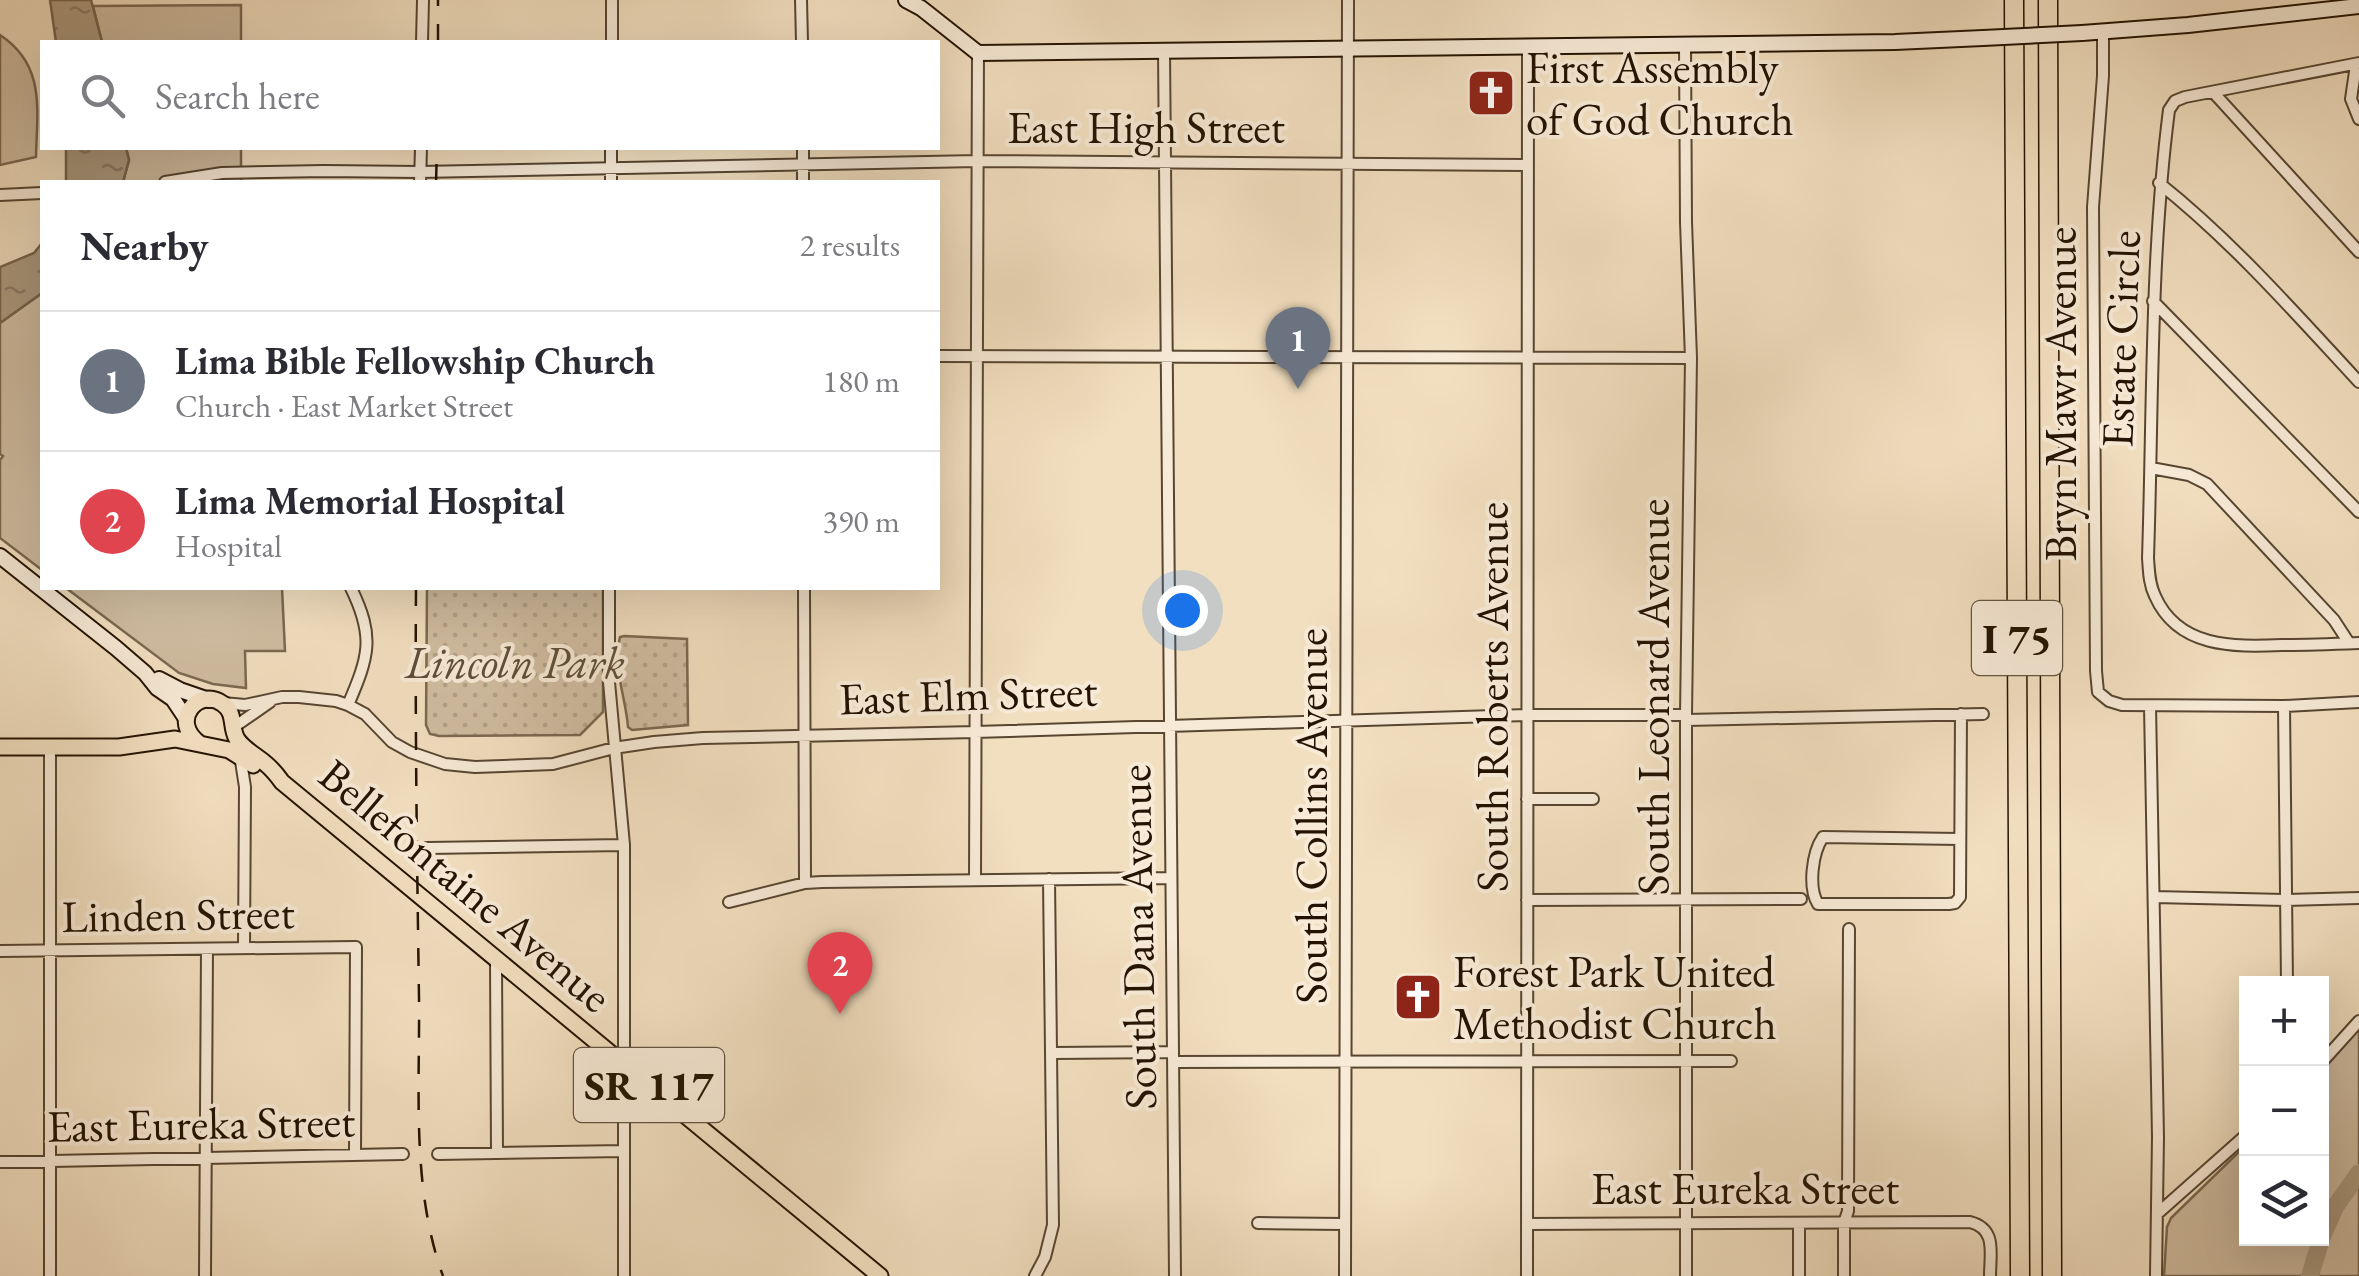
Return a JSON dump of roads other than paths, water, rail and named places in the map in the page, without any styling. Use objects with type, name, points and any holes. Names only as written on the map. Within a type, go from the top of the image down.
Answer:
[{"type":"highway","name":"I 75","points":[[2014,0],[2020,1168],[2016,1173],[2013,1211],[2016,1276]]},
{"type":"highway","name":"I 75","points":[[2048,0],[2052,1276]]},
{"type":"highway","points":[[2049,858],[2062,1276]]},
{"type":"main road","name":"SR 117","points":[[144,743],[185,718],[192,706],[216,702],[230,713],[234,729]]},
{"type":"main road","points":[[185,718],[188,732],[203,745],[222,742],[234,729]]},
{"type":"main road","name":"Bellefontaine Avenue","points":[[234,729],[236,738],[282,782],[880,1276]]},
{"type":"main road","name":"SR 117","points":[[0,747],[119,747],[175,739],[203,745]]},
{"type":"main road","name":"Bellefontaine Avenue","points":[[203,745],[246,760],[282,782]]},
{"type":"street","points":[[422,0],[422,40]]},
{"type":"street","points":[[612,0],[612,40]]},
{"type":"street","points":[[801,0],[802,40]]},
{"type":"street","points":[[906,0],[978,53],[1983,38],[2188,25],[2359,6]]},
{"type":"street","name":"South Collins Avenue","points":[[1346,1276],[1348,0]]},
{"type":"street","name":"Bryn Mawr Avenue","points":[[2103,32],[2094,206],[2096,671],[2098,692],[2109,701],[2150,706]]},
{"type":"street","name":"South Leonard Avenue","points":[[1686,45],[1691,358],[1686,717],[1686,1276]]},
{"type":"street","name":"South Roberts Avenue","points":[[1527,1276],[1528,46]]},
{"type":"street","name":"South Dana Avenue","points":[[1164,51],[1175,1276]]},
{"type":"street","points":[[975,879],[978,53]]},
{"type":"street","name":"Estate Circle","points":[[2354,643],[2238,647],[2200,639],[2170,621],[2155,598],[2148,558],[2153,301],[2169,110],[2175,101],[2185,97],[2358,64],[2352,99],[2359,119]]},
{"type":"street","points":[[2213,92],[2359,252]]},
{"type":"street","points":[[420,150],[420,178]]},
{"type":"street","points":[[611,150],[611,180]]},
{"type":"street","points":[[803,150],[803,180]]},
{"type":"street","name":"East High Street","points":[[178,180],[222,173],[324,171],[420,178],[611,169],[977,161],[1528,166]]},
{"type":"street","points":[[2160,182],[2254,269],[2359,382]]},
{"type":"street","points":[[0,195],[40,193]]},
{"type":"street","points":[[2153,301],[2359,512]]},
{"type":"street","points":[[940,356],[1691,358]]},
{"type":"street","points":[[2151,468],[2199,478],[2208,484],[2354,643]]},
{"type":"street","points":[[0,556],[40,588]]},
{"type":"street","points":[[42,590],[144,673],[177,703],[185,718]]},
{"type":"street","points":[[348,705],[367,652],[365,619],[352,590]]},
{"type":"street","points":[[610,590],[609,682],[624,845],[624,1276]]},
{"type":"street","points":[[804,590],[805,883]]},
{"type":"street","points":[[144,673],[216,702]]},
{"type":"street","name":"East Elm Street","points":[[216,702],[244,705],[282,697],[312,697],[348,705],[365,714],[392,742],[410,752],[445,764],[476,766],[553,764],[614,748],[680,739],[1527,715],[1983,714]]},
{"type":"street","points":[[234,729],[274,699]]},
{"type":"street","points":[[2156,1276],[2150,706],[2359,702]]},
{"type":"street","points":[[2284,706],[2287,976]]},
{"type":"street","points":[[1960,839],[1823,838],[1815,853],[1814,898],[1818,904],[1955,902],[1960,897],[1961,714]]},
{"type":"street","points":[[50,747],[50,1276]]},
{"type":"street","points":[[244,948],[246,760]]},
{"type":"street","points":[[1527,799],[1593,799]]},
{"type":"street","points":[[427,848],[624,845]]},
{"type":"street","points":[[729,902],[805,883],[1171,878]]},
{"type":"street","points":[[1035,1276],[1045,1257],[1053,1225],[1049,880]]},
{"type":"street","points":[[2154,897],[2359,898]]},
{"type":"street","points":[[1527,900],[1801,899]]},
{"type":"street","points":[[1844,1276],[1844,1223],[1848,1212],[1848,929]]},
{"type":"street","name":"Linden Street","points":[[0,951],[356,947],[355,1154]]},
{"type":"street","points":[[205,1276],[208,948]]},
{"type":"street","points":[[496,958],[496,1153]]},
{"type":"street","points":[[2329,1054],[2359,1022]]},
{"type":"street","points":[[1052,1053],[1345,1062],[1731,1061]]},
{"type":"street","points":[[2158,1214],[2239,1140]]},
{"type":"street","points":[[438,1154],[624,1151]]},
{"type":"street","name":"East Eureka Street","points":[[0,1162],[403,1154]]},
{"type":"street","points":[[1258,1223],[1344,1224]]},
{"type":"street","points":[[1798,1276],[1799,1223]]},
{"type":"street","name":"East Eureka Street","points":[[1527,1224],[1975,1223],[1985,1229],[1990,1276]]},
{"type":"water","points":[[50,0],[91,0],[101,40],[56,40]]},
{"type":"water","points":[[66,150],[126,150],[129,160],[124,180],[66,180]]},
{"type":"water","points":[[40,246],[40,294],[0,323],[0,267],[34,253]]},
{"type":"waterway","points":[[2310,1276],[2335,1207],[2359,1173]]},
{"type":"railway","points":[[438,0],[438,40]]},
{"type":"railway","points":[[436,180],[437,150]]},
{"type":"railway","points":[[416,590],[419,1138],[426,1208],[443,1276]]},
{"type":"place","name":"First Assembly of God Church","points":[[1491,93]]},
{"type":"place","name":"Lima Bible Fellowship Church","points":[[1298,389]]},
{"type":"place","name":"Forest Park United Methodist Church","points":[[1418,997]]},
{"type":"place","name":"Lima Memorial Hospital","points":[[840,1014]]},
{"type":"park label","name":"Lincoln Park","points":[[515,662]]}]
